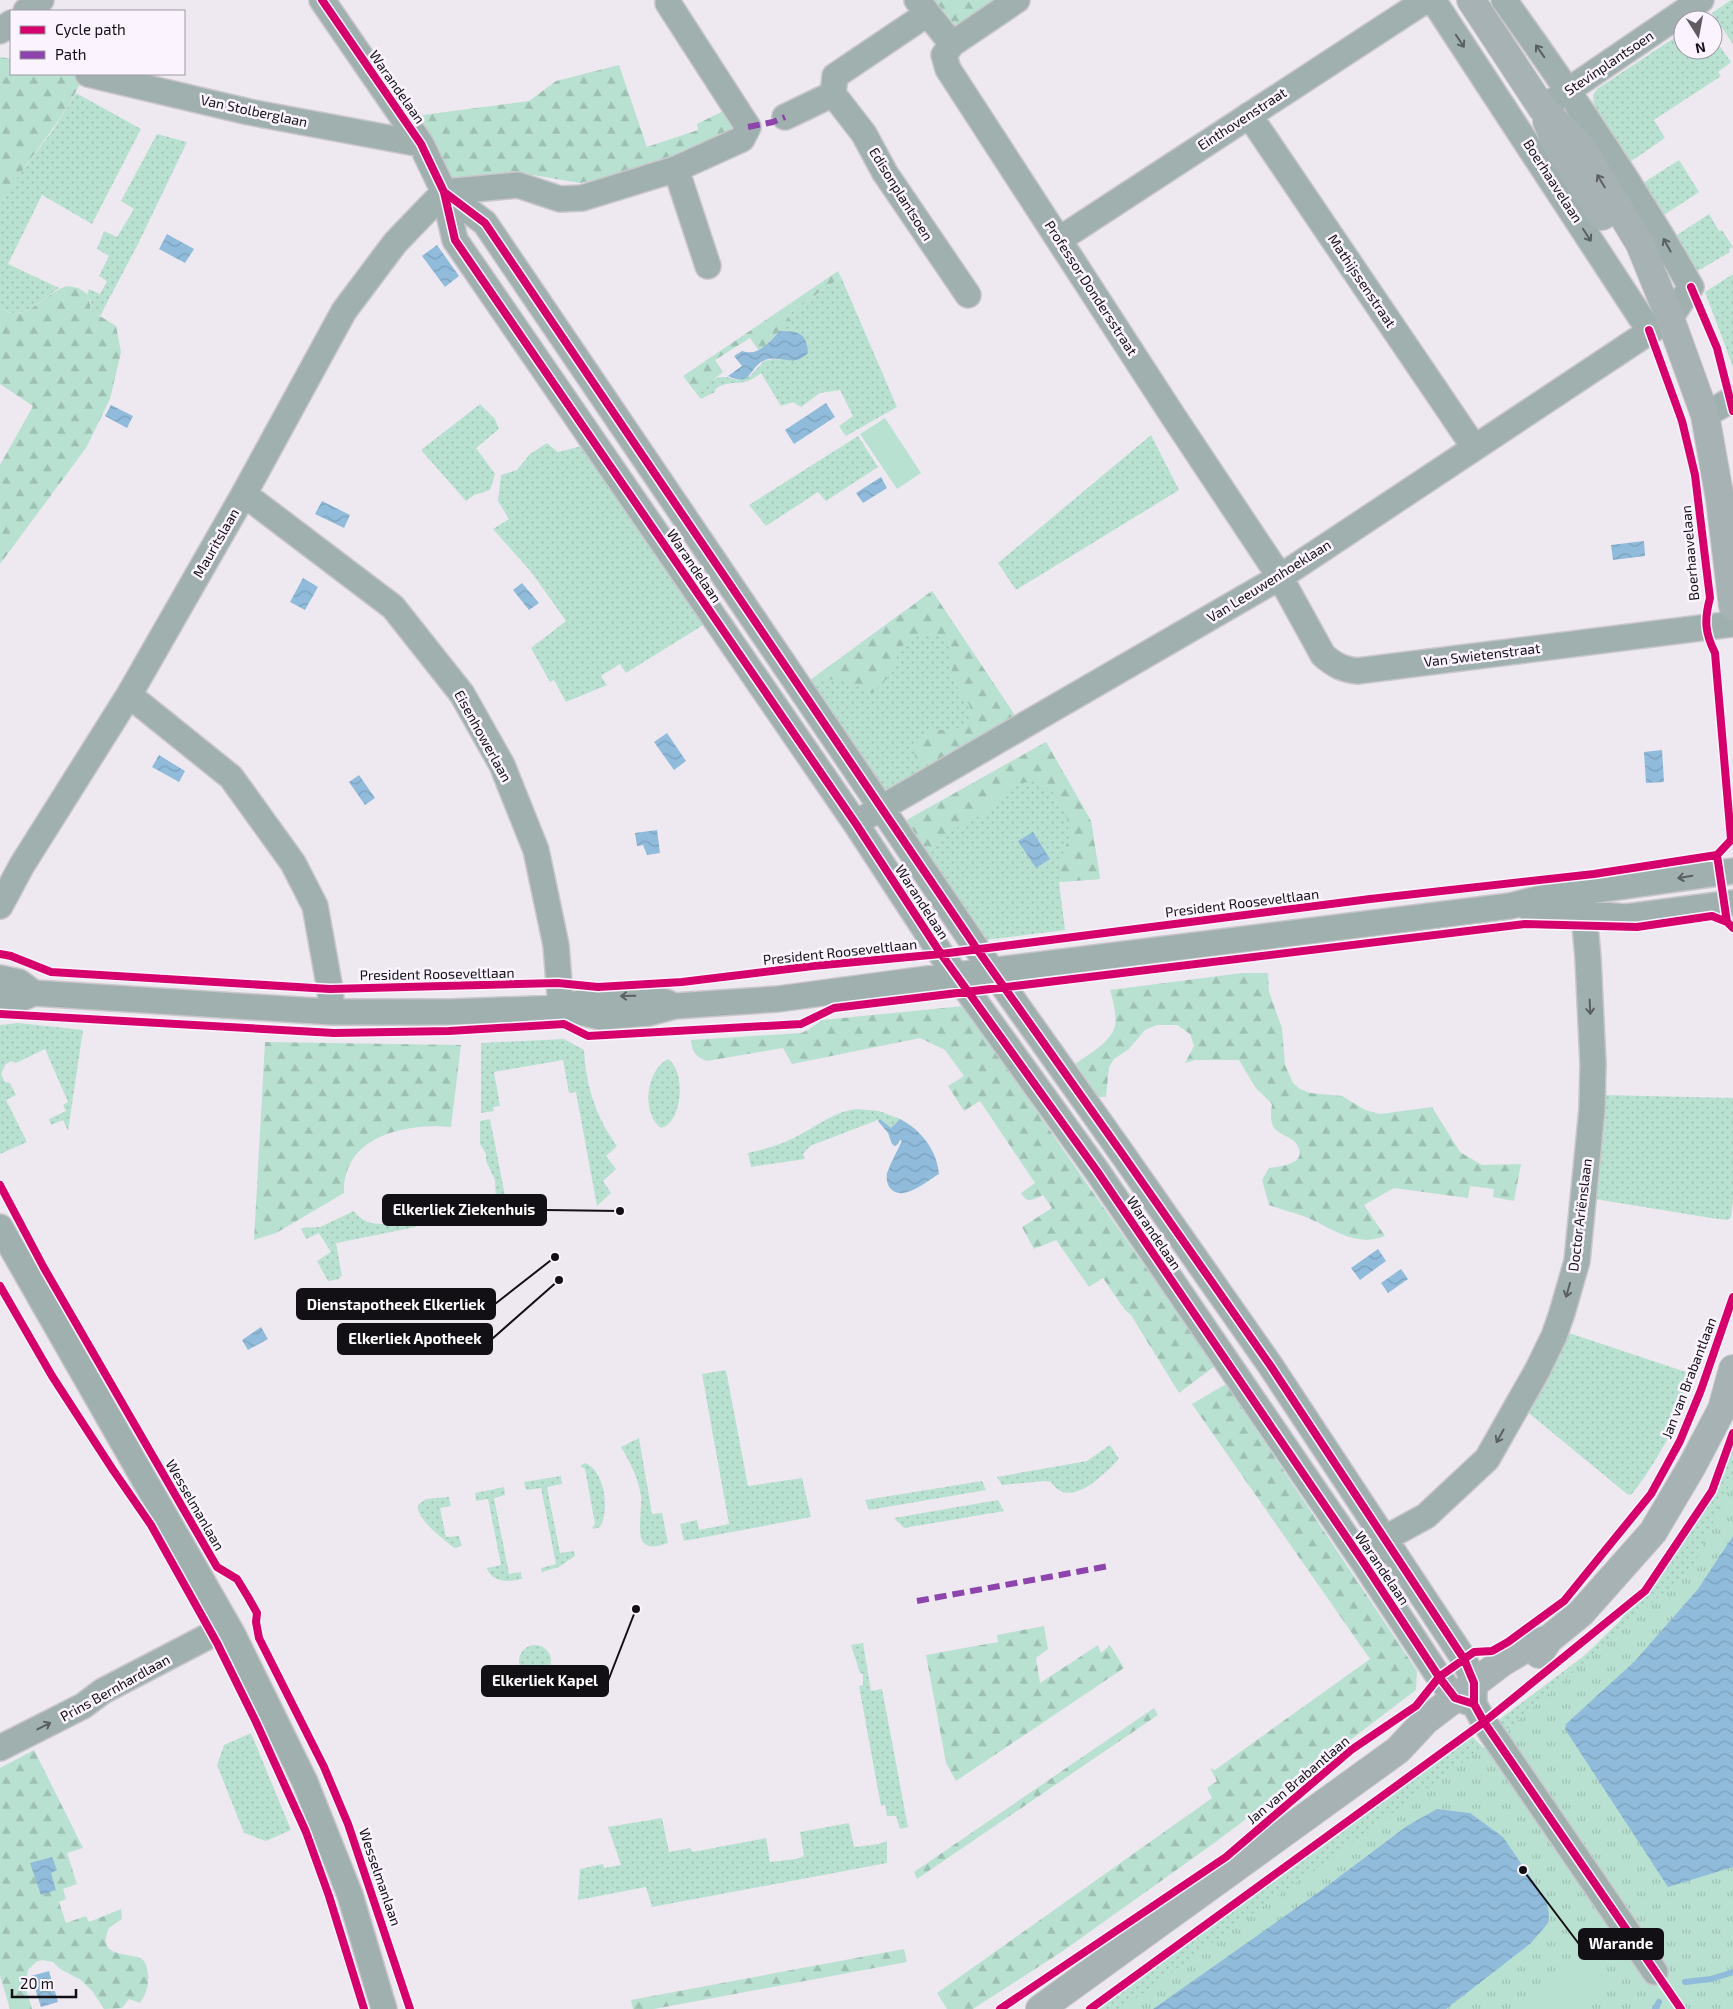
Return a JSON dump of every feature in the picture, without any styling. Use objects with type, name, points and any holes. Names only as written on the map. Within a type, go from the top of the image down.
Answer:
[{"type":"main road","name":"Boerhaavelaan","points":[[1471,0],[1542,108],[1580,145],[1640,244],[1659,324],[1705,415],[1720,499],[1733,606]]},
{"type":"main road","points":[[1040,2009],[1398,1750],[1426,1720],[1468,1695],[1501,1662],[1531,1645],[1549,1639],[1581,1613],[1653,1532],[1692,1466],[1722,1409],[1733,1370]]},
{"type":"street","points":[[28,10],[41,0]]},
{"type":"street","name":"Warandelaan","points":[[322,0],[421,144],[444,192],[455,240],[856,824],[956,975],[1102,1178],[1370,1571],[1439,1677],[1468,1695],[1655,1972]]},
{"type":"street","points":[[785,118],[833,94],[835,76],[922,7],[952,44],[1017,0]]},
{"type":"street","name":"Einthovenstraat","points":[[1060,239],[1426,0]]},
{"type":"street","name":"Boerhaavelaan","points":[[1433,0],[1516,125],[1659,324]]},
{"type":"street","points":[[1504,0],[1568,90],[1663,238],[1691,288],[1659,324]]},
{"type":"street","name":"Stevinplantsoen","points":[[1516,125],[1701,0]]},
{"type":"street","points":[[444,192],[518,185],[560,199],[582,198],[676,169],[742,139],[748,127],[668,3]]},
{"type":"street","name":"Professor Dondersstraat","points":[[952,44],[944,55],[948,69],[1280,577]]},
{"type":"street","name":"Van Stolberglaan","points":[[92,75],[249,112],[421,144]]},
{"type":"street","name":"Edisonplantsoen","points":[[833,94],[864,134],[885,173],[968,295]]},
{"type":"street","name":"Mathijssenstraat","points":[[1249,114],[1474,446]]},
{"type":"street","points":[[676,169],[708,266]]},
{"type":"street","name":"Warandelaan","points":[[444,192],[485,223],[992,971],[1122,1152],[1265,1358],[1464,1659],[1468,1695]]},
{"type":"street","name":"Mauritslaan","points":[[0,905],[22,865],[129,695],[244,494],[344,311],[395,243],[444,192]]},
{"type":"street","name":"Van Leeuwenhoeklaan","points":[[856,824],[881,807],[1280,577],[1659,324]]},
{"type":"street","points":[[1705,415],[1733,399]]},
{"type":"street","name":"Eisenhowerlaan","points":[[244,494],[393,607],[462,694],[502,765],[536,850],[556,945],[561,1008]]},
{"type":"street","name":"Van Swietenstraat","points":[[1280,577],[1323,655],[1332,664],[1343,669],[1357,671],[1733,624]]},
{"type":"street","points":[[129,695],[231,777],[293,863],[315,906],[330,989],[332,1012]]},
{"type":"street","points":[[1583,903],[1733,871]]},
{"type":"street","points":[[0,999],[20,999],[34,993],[332,1012],[450,1012],[561,1008],[601,1017],[649,1012],[675,1006],[778,999],[1510,906],[1546,897],[1583,903],[1626,917],[1733,903]]},
{"type":"street","name":"Doctor Ariënslaan","points":[[1384,1540],[1426,1516],[1487,1459],[1537,1371],[1554,1336],[1562,1313],[1577,1261],[1592,1110],[1593,1064],[1583,903]]},
{"type":"street","points":[[0,978],[19,982],[34,993]]},
{"type":"street","points":[[0,1227],[228,1626],[304,1782],[350,1895],[384,2009]]},
{"type":"street","points":[[1370,1571],[1384,1540]]},
{"type":"street","name":"Prins Bernhardlaan","points":[[0,1748],[84,1706],[104,1691],[228,1626]]},
{"type":"green space","points":[[922,0],[996,0],[948,35]]},
{"type":"green space","points":[[1733,0],[1733,44],[1723,29],[1723,10],[1716,10]]},
{"type":"green space","points":[[1673,39],[1673,60],[1723,60],[1723,51],[1731,62],[1718,72],[1721,76],[1654,120],[1665,138],[1630,162],[1594,107],[1593,95],[1597,89]]},
{"type":"green space","points":[[0,57],[10,59],[10,75],[84,75],[65,110],[0,206]]},
{"type":"green space","points":[[619,65],[647,147],[698,130],[697,124],[723,111],[736,131],[663,164],[580,183],[515,172],[450,186],[415,116],[529,101],[556,81]]},
{"type":"green space","points":[[76,93],[141,129],[92,224],[42,195],[8,264],[59,288],[31,308],[17,313],[9,312],[0,308],[0,206],[10,187],[53,130]]},
{"type":"green space","points":[[157,134],[187,142],[138,244],[100,316],[89,310],[91,303],[87,294],[89,289],[100,294],[107,281],[99,276],[109,256],[97,249],[104,231],[117,237],[134,209],[121,201]]},
{"type":"green space","points":[[1679,160],[1699,192],[1664,215],[1643,183]]},
{"type":"green space","points":[[1709,214],[1719,231],[1722,230],[1733,247],[1729,249],[1730,252],[1696,272],[1674,237]]},
{"type":"green space","points":[[838,271],[841,277],[787,315],[792,323],[759,351],[750,338],[715,360],[723,372],[696,393],[683,376]]},
{"type":"green space","points":[[1733,274],[1733,367],[1705,292]]},
{"type":"green space","points":[[841,277],[897,407],[846,436],[839,426],[853,416],[840,390],[820,393],[801,407],[793,402],[781,406],[761,373],[749,381],[716,388],[715,392],[701,399],[696,393],[714,379],[724,377],[737,380],[750,376],[764,361],[773,359],[796,360],[788,331],[780,331],[787,315]]},
{"type":"green space","points":[[68,286],[82,290],[90,300],[90,310],[116,326],[121,352],[110,399],[86,448],[0,564],[0,465],[33,406],[0,384],[0,308],[19,313],[27,311],[59,289]]},
{"type":"green space","points":[[480,404],[495,419],[499,429],[476,448],[495,474],[490,490],[474,495],[466,501],[421,450]]},
{"type":"green space","points":[[885,418],[921,473],[897,489],[860,434]]},
{"type":"green space","points":[[1151,435],[1179,490],[1016,590],[998,563]]},
{"type":"green space","points":[[858,436],[878,467],[826,501],[818,492],[766,526],[749,505]]},
{"type":"green space","points":[[547,443],[558,452],[582,446],[708,622],[626,673],[620,664],[601,676],[607,685],[566,702],[554,680],[550,682],[531,648],[566,621],[532,573],[493,529],[509,519],[498,501],[501,475],[517,470],[530,454]]},
{"type":"green space","points":[[932,591],[1016,717],[883,791],[806,683]]},
{"type":"green space","points":[[932,591],[1016,717],[921,770],[915,756],[913,744],[918,738],[929,732],[962,727],[971,714],[968,702],[953,678],[951,649],[949,643],[944,638],[937,635],[921,635],[908,641],[901,648],[897,656],[896,666],[893,671],[872,694],[857,685],[844,681],[812,679]]},
{"type":"green space","points":[[1046,742],[1091,821],[1100,879],[1059,882],[1065,930],[985,940],[905,821]]},
{"type":"green space","points":[[1046,742],[1091,821],[1100,879],[1059,882],[1059,864],[1069,838],[1067,818],[1055,794],[1038,781],[1020,783],[1006,791],[983,814],[941,836],[926,852],[905,821]]},
{"type":"green space","points":[[1242,973],[1268,973],[1269,992],[1282,1028],[1285,1065],[1293,1083],[1300,1089],[1310,1093],[1342,1096],[1365,1110],[1380,1114],[1432,1107],[1460,1152],[1482,1165],[1521,1164],[1514,1201],[1493,1197],[1494,1189],[1470,1186],[1468,1198],[1394,1188],[1364,1205],[1385,1236],[1364,1240],[1354,1238],[1306,1217],[1269,1205],[1262,1180],[1269,1168],[1287,1165],[1297,1160],[1299,1150],[1294,1141],[1278,1132],[1272,1124],[1272,1104],[1255,1087],[1239,1060],[1195,1060],[1185,1063],[1194,1046],[1190,1034],[1177,1025],[1157,1025],[1145,1030],[1129,1049],[1114,1059],[1109,1067],[1106,1097],[1092,1097],[1069,1068],[1094,1051],[1111,1035],[1115,1025],[1115,1015],[1110,990]]},
{"type":"green space","points":[[964,1006],[1215,1366],[1179,1393],[1131,1315],[1125,1310],[1103,1278],[1089,1287],[1056,1240],[1034,1249],[1022,1227],[1052,1208],[1043,1195],[1030,1200],[1023,1196],[1021,1193],[1035,1183],[980,1101],[964,1111],[948,1086],[964,1076],[945,1050],[920,1038],[792,1064],[783,1048],[707,1061],[695,1054],[691,1040],[801,1033],[822,1020]]},
{"type":"green space","points":[[18,1023],[83,1030],[68,1131],[63,1120],[51,1125],[49,1119],[66,1111],[63,1105],[68,1102],[45,1049],[16,1063],[11,1061],[5,1065],[1,1074],[5,1082],[10,1083],[16,1095],[6,1100],[27,1142],[0,1154],[0,1025]]},
{"type":"green space","points":[[564,1039],[584,1050],[587,1076],[593,1101],[603,1124],[617,1146],[606,1156],[616,1169],[603,1181],[611,1193],[597,1206],[576,1092],[569,1093],[563,1060],[494,1072],[500,1106],[493,1107],[494,1111],[481,1113],[481,1043]]},
{"type":"green space","points":[[265,1042],[461,1045],[451,1127],[415,1128],[397,1131],[380,1137],[365,1146],[354,1158],[346,1174],[344,1193],[276,1233],[254,1240]]},
{"type":"green space","points":[[668,1059],[674,1065],[678,1074],[678,1107],[674,1117],[661,1128],[651,1113],[649,1092],[655,1072]]},
{"type":"green space","points":[[1604,1095],[1733,1098],[1733,1199],[1731,1217],[1728,1220],[1711,1218],[1595,1199]]},
{"type":"green space","points":[[856,1109],[879,1111],[900,1119],[891,1129],[880,1119],[810,1146],[803,1154],[805,1159],[751,1167],[748,1153],[783,1143],[835,1115]]},
{"type":"green space","points":[[490,1119],[510,1221],[498,1224],[496,1213],[425,1226],[424,1218],[439,1214],[448,1207],[496,1205],[495,1180],[486,1161],[486,1154],[480,1144],[480,1121]]},
{"type":"green space","points":[[354,1211],[366,1221],[374,1223],[390,1224],[415,1219],[416,1227],[336,1243],[342,1276],[339,1277],[340,1279],[328,1281],[317,1261],[331,1252],[319,1233],[306,1239],[301,1228],[320,1227]]},
{"type":"green space","points":[[1563,1331],[1686,1372],[1691,1377],[1684,1405],[1668,1439],[1649,1471],[1631,1495],[1627,1494],[1525,1410]]},
{"type":"green space","points":[[726,1370],[748,1486],[802,1478],[811,1517],[684,1541],[680,1524],[697,1520],[699,1530],[729,1524],[702,1374]]},
{"type":"green space","points":[[1226,1384],[1417,1671],[1416,1690],[1217,1841],[1063,1951],[973,2009],[947,2009],[937,1993],[1212,1798],[1207,1788],[1217,1781],[1210,1768],[1215,1770],[1370,1659],[1192,1404]]},
{"type":"green space","points":[[639,1438],[652,1514],[662,1513],[668,1543],[655,1546],[649,1546],[641,1539],[640,1490],[634,1471],[621,1447]]},
{"type":"green space","points":[[1733,1443],[1733,1536],[1645,1933],[1496,1722],[1585,1655],[1619,1622],[1682,1537],[1705,1500]]},
{"type":"green space","points":[[1110,1445],[1119,1459],[1096,1481],[1077,1491],[1068,1493],[1059,1490],[1051,1482],[1045,1481],[1002,1485],[997,1477],[1087,1461]]},
{"type":"green space","points":[[585,1463],[592,1467],[597,1474],[604,1492],[605,1511],[603,1520],[600,1527],[594,1529],[592,1528],[595,1524],[585,1469],[580,1466]]},
{"type":"green space","points":[[561,1476],[562,1484],[547,1487],[560,1553],[574,1551],[575,1556],[559,1567],[542,1572],[541,1568],[556,1564],[541,1488],[526,1490],[524,1482]]},
{"type":"green space","points":[[1733,1476],[1733,2009],[1121,2009],[1505,1732],[1694,1566]]},
{"type":"green space","points":[[982,1481],[986,1490],[869,1510],[865,1500]]},
{"type":"green space","points":[[504,1487],[505,1495],[494,1498],[509,1574],[521,1572],[522,1579],[512,1581],[497,1579],[489,1573],[487,1568],[501,1565],[488,1499],[476,1501],[475,1493]]},
{"type":"green space","points":[[449,1497],[451,1506],[440,1508],[446,1537],[459,1536],[462,1546],[454,1548],[426,1523],[421,1517],[418,1505],[426,1499]]},
{"type":"green space","points":[[998,1500],[1004,1511],[904,1528],[894,1518]]},
{"type":"green space","points":[[1044,1626],[1048,1649],[1036,1658],[1040,1683],[1098,1645],[1101,1653],[1110,1645],[1124,1668],[956,1781],[946,1763],[926,1655],[998,1642],[997,1635]]},
{"type":"green space","points":[[863,1643],[871,1691],[882,1689],[908,1827],[900,1829],[896,1816],[887,1816],[885,1805],[881,1806],[859,1686],[863,1685],[863,1674],[860,1673],[851,1645]]},
{"type":"green space","points":[[535,1645],[541,1646],[546,1650],[550,1655],[550,1667],[546,1672],[541,1676],[535,1677],[529,1676],[524,1672],[520,1667],[519,1661],[520,1655],[524,1650],[529,1646]]},
{"type":"green space","points":[[1154,1708],[1158,1715],[917,1879],[914,1872]]},
{"type":"green space","points":[[251,1733],[291,1830],[266,1841],[244,1833],[217,1765],[224,1745]]},
{"type":"green space","points":[[1472,1736],[1501,1766],[1153,2009],[1085,2009]]},
{"type":"green space","points":[[34,1750],[83,1848],[67,1853],[77,1884],[63,1889],[66,1899],[59,1902],[66,1923],[86,1916],[89,1922],[121,1909],[122,1919],[109,1928],[106,1938],[107,1946],[117,1953],[139,1957],[145,1963],[148,1983],[140,2003],[129,1999],[122,2008],[104,2009],[93,1992],[81,1980],[60,1969],[53,1962],[42,1960],[36,1962],[28,1970],[25,1986],[32,2009],[10,2009],[0,1976],[0,1768]]},
{"type":"green space","points":[[662,1818],[669,1852],[691,1848],[692,1852],[766,1838],[770,1862],[796,1859],[804,1856],[800,1832],[849,1823],[854,1847],[879,1844],[887,1841],[887,1863],[652,1907],[646,1887],[578,1900],[580,1869],[603,1864],[604,1868],[621,1865],[608,1827]]},
{"type":"green space","points":[[904,1949],[907,1962],[654,2009],[633,2009],[631,2000]]},
{"type":"green space","points":[[1579,1954],[1604,1980],[1575,2009],[1531,2009],[1530,2002],[1533,1995]]},
{"type":"water","points":[[167,234],[194,249],[185,263],[159,249]]},
{"type":"water","points":[[437,245],[459,276],[445,287],[422,256]]},
{"type":"water","points":[[780,331],[800,334],[806,341],[808,353],[797,360],[769,359],[763,361],[748,376],[741,380],[728,376],[742,366],[734,356],[742,351],[754,352],[759,350],[768,344]]},
{"type":"water","points":[[826,403],[835,417],[794,444],[785,430]]},
{"type":"water","points":[[111,405],[133,416],[127,428],[105,416]]},
{"type":"water","points":[[881,477],[887,488],[863,503],[856,493]]},
{"type":"water","points":[[322,501],[350,515],[344,528],[315,514]]},
{"type":"water","points":[[1644,541],[1645,556],[1613,560],[1611,545]]},
{"type":"water","points":[[303,578],[318,587],[305,610],[290,602]]},
{"type":"water","points":[[522,583],[539,603],[529,610],[513,590]]},
{"type":"water","points":[[667,733],[686,761],[674,770],[654,742]]},
{"type":"water","points":[[1662,750],[1664,782],[1646,783],[1644,752]]},
{"type":"water","points":[[159,755],[185,771],[179,782],[152,767]]},
{"type":"water","points":[[359,775],[375,798],[365,805],[349,782]]},
{"type":"water","points":[[657,830],[660,853],[647,855],[643,845],[637,846],[635,833]]},
{"type":"water","points":[[1033,832],[1050,859],[1036,868],[1018,841]]},
{"type":"water","points":[[880,1119],[891,1128],[900,1119],[915,1129],[931,1149],[938,1165],[939,1174],[908,1192],[895,1192],[890,1188],[887,1181],[887,1173],[902,1141],[900,1140],[895,1146],[892,1144],[888,1133],[878,1121]]},
{"type":"water","points":[[1378,1249],[1386,1261],[1360,1280],[1351,1268]]},
{"type":"water","points":[[1401,1269],[1408,1279],[1388,1293],[1381,1283]]},
{"type":"water","points":[[261,1327],[268,1339],[248,1350],[242,1340]]},
{"type":"water","points":[[1733,1536],[1733,1867],[1668,1887],[1565,1729],[1566,1724],[1635,1661],[1698,1589]]},
{"type":"water","points":[[1437,1809],[1470,1813],[1503,1837],[1546,1900],[1549,1914],[1548,1923],[1531,1943],[1446,2009],[1153,2009],[1319,1892],[1407,1826]]},
{"type":"water","points":[[52,1857],[57,1870],[51,1873],[56,1890],[41,1895],[30,1863]]},
{"type":"water","points":[[49,1971],[58,2002],[41,2007],[31,1976]]},
{"type":"waterway","points":[[1685,1982],[1711,1979],[1733,1972]]},
{"type":"waterway","points":[[1655,2009],[1659,2002]]},
{"type":"marked path","points":[[748,127],[773,122],[785,117]]},
{"type":"marked path","points":[[917,1601],[1109,1566]]},
{"type":"cycle path","points":[[322,0],[421,144],[444,192],[455,240],[856,824],[941,954],[1097,1171],[1364,1563],[1439,1677],[1455,1698],[1474,1704]]},
{"type":"cycle path","points":[[444,192],[485,223],[977,949],[1270,1365],[1464,1659],[1474,1683],[1474,1704],[1484,1722],[1681,2009]]},
{"type":"cycle path","points":[[1691,287],[1717,348],[1733,411]]},
{"type":"cycle path","points":[[1649,330],[1682,421],[1695,475],[1710,598],[1706,626],[1715,653],[1731,839]]},
{"type":"cycle path","name":"President Rooseveltlaan","points":[[0,954],[11,956],[51,972],[330,989],[558,983],[598,987],[682,982],[813,966],[941,954],[1370,899],[1594,874],[1717,855],[1733,838]]},
{"type":"cycle path","points":[[1717,855],[1727,922]]},
{"type":"cycle path","points":[[0,1014],[334,1033],[449,1031],[564,1024],[588,1036],[801,1024],[834,1008],[1525,924],[1637,927],[1712,916],[1727,922],[1733,928]]},
{"type":"cycle path","name":"Wesselmanlaan","points":[[0,1185],[44,1268],[217,1567],[237,1579],[257,1613],[256,1622],[259,1638],[324,1767],[348,1824],[410,2009]]},
{"type":"cycle path","points":[[0,1286],[52,1376],[151,1525],[217,1643],[256,1722],[306,1832],[329,1896],[364,2009]]},
{"type":"cycle path","name":"Jan van Brabantlaan","points":[[1000,2009],[1226,1857],[1351,1750],[1416,1706],[1439,1677],[1474,1652],[1492,1651],[1508,1642],[1564,1601],[1651,1494],[1680,1441],[1701,1390],[1733,1297]]},
{"type":"cycle path","points":[[1090,2009],[1484,1722],[1645,1591],[1712,1491],[1733,1433]]},
{"type":"place","name":"Elkerliek Ziekenhuis","points":[[620,1211]]},
{"type":"place","name":"Dienstapotheek Elkerliek","points":[[555,1257]]},
{"type":"place","name":"Elkerliek Apotheek","points":[[559,1280]]},
{"type":"place","name":"Elkerliek Kapel","points":[[636,1609]]},
{"type":"place","name":"Warande","points":[[1523,1870]]}]
